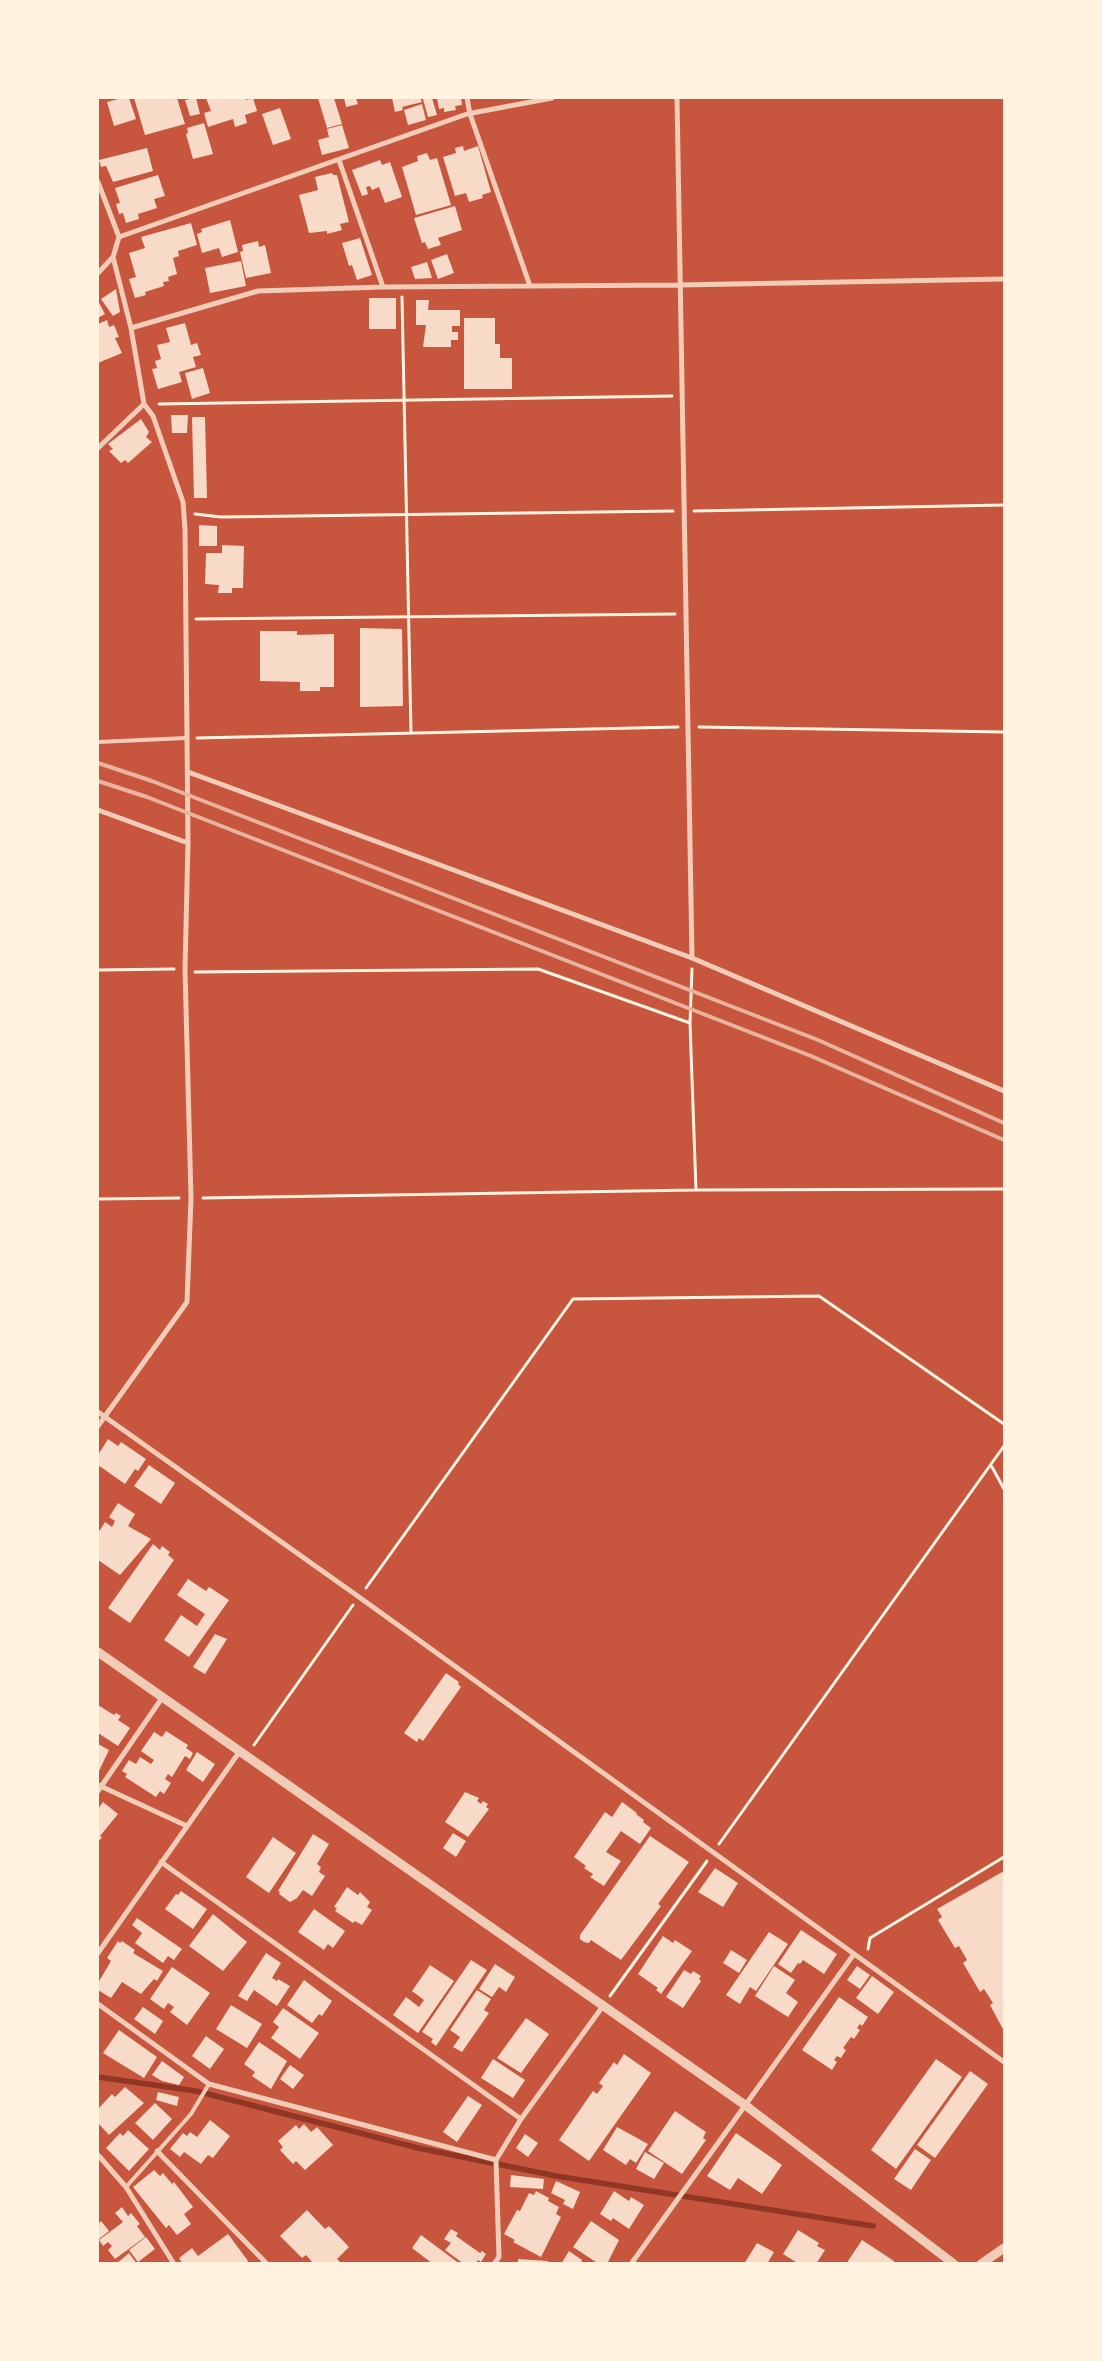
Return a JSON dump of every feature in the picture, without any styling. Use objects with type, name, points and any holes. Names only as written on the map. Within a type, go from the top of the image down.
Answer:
[{"type":"street","points":[[467,98],[470,114],[530,286]]},
{"type":"street","points":[[119,237],[470,114],[552,98]]},
{"type":"street","points":[[677,98],[692,958]]},
{"type":"street","points":[[338,160],[383,287]]},
{"type":"street","points":[[98,182],[119,237],[113,257],[98,273]]},
{"type":"street","points":[[98,1426],[187,1302],[191,1198],[185,969],[188,772],[184,513],[183,502],[156,424],[145,405],[131,328],[113,257]]},
{"type":"street","points":[[131,328],[258,291],[383,287],[679,285],[1004,279]]},
{"type":"street","points":[[98,448],[145,405]]},
{"type":"street","points":[[188,772],[692,958],[1004,1091]]},
{"type":"street","points":[[98,810],[188,842]]},
{"type":"street","points":[[98,1412],[1004,2062]]},
{"type":"street","points":[[98,1652],[745,2105],[954,2264]]},
{"type":"street","points":[[162,1698],[99,1788],[187,1826]]},
{"type":"street","points":[[98,1953],[187,1826],[243,1754]]},
{"type":"street","points":[[161,1862],[521,2118]]},
{"type":"street","points":[[631,2263],[854,1954]]},
{"type":"street","points":[[98,2004],[209,2084],[496,2160]]},
{"type":"street","points":[[494,2264],[499,2257],[496,2160],[521,2118],[602,2006]]},
{"type":"street","points":[[157,2151],[267,2264]]},
{"type":"street","points":[[98,2155],[126,2187],[174,2264]]},
{"type":"street","points":[[981,2264],[1004,2248]]},
{"type":"lane","points":[[98,742],[186,738]]},
{"type":"lane","points":[[126,2187],[190,2114],[209,2084]]},
{"type":"path","points":[[402,287],[411,733]]},
{"type":"path","points":[[145,405],[682,396]]},
{"type":"path","points":[[184,513],[221,517],[1004,505]]},
{"type":"path","points":[[186,619],[686,614]]},
{"type":"path","points":[[186,738],[688,727],[1004,732]]},
{"type":"path","points":[[692,958],[690,1023],[696,1190]]},
{"type":"path","points":[[98,970],[185,969],[199,973],[538,969],[690,1023]]},
{"type":"path","points":[[98,1199],[696,1190],[1004,1189]]},
{"type":"path","points":[[243,1754],[359,1598],[573,1299],[819,1296],[1004,1424]]},
{"type":"path","points":[[602,2006],[992,1467],[1004,1446]]},
{"type":"path","points":[[992,1467],[1004,1489]]},
{"type":"path","points":[[865,1962],[870,1938],[1004,1857]]},
{"type":"building","points":[[129,98],[136,119],[114,126],[107,102]]},
{"type":"building","points":[[134,98],[177,98],[185,124],[145,135]]},
{"type":"building","points":[[196,98],[200,114],[190,116],[185,100]]},
{"type":"building","points":[[206,98],[245,98],[246,100],[253,98],[257,111],[245,115],[247,123],[235,127],[233,119],[208,127],[204,113],[211,111]]},
{"type":"building","points":[[318,98],[334,98],[342,124],[327,128]]},
{"type":"building","points":[[344,98],[356,98],[358,104],[346,107]]},
{"type":"building","points":[[392,98],[420,98],[422,102],[402,107],[403,110],[395,112]]},
{"type":"building","points":[[432,98],[437,115],[428,117],[423,99]]},
{"type":"building","points":[[437,98],[461,98],[462,105],[455,106],[456,110],[444,112],[444,108],[439,109]]},
{"type":"building","points":[[422,104],[426,120],[408,125],[404,110]]},
{"type":"building","points":[[280,108],[291,139],[273,145],[262,114]]},
{"type":"building","points":[[204,123],[213,154],[193,159],[186,134],[188,133],[187,128]]},
{"type":"building","points":[[342,125],[349,148],[322,155],[318,140],[329,137],[327,129]]},
{"type":"building","points":[[463,146],[464,151],[478,146],[491,192],[482,195],[483,198],[469,202],[466,193],[455,196],[443,157],[456,153],[455,148]]},
{"type":"building","points":[[147,148],[153,171],[113,182],[106,166],[101,167],[99,160]]},
{"type":"building","points":[[427,153],[430,160],[437,158],[451,205],[416,215],[402,167],[418,161],[417,156]]},
{"type":"building","points":[[380,160],[382,165],[390,162],[402,197],[385,203],[379,187],[372,190],[370,186],[366,187],[368,194],[362,196],[352,170]]},
{"type":"building","points":[[332,173],[337,175],[349,222],[340,224],[342,230],[327,234],[327,231],[309,233],[299,195],[318,190],[315,177]]},
{"type":"building","points":[[158,175],[165,196],[154,199],[157,208],[138,214],[139,219],[126,223],[123,213],[119,214],[116,204],[120,203],[115,188]]},
{"type":"building","points":[[455,206],[462,230],[438,238],[441,245],[428,249],[425,242],[422,243],[414,218]]},
{"type":"building","points":[[230,220],[238,252],[222,257],[219,248],[202,253],[197,234],[202,232],[201,229]]},
{"type":"building","points":[[191,223],[197,245],[178,251],[179,256],[173,258],[177,274],[168,277],[169,281],[163,282],[164,286],[145,292],[146,295],[135,298],[129,279],[136,277],[129,253],[145,248],[141,237]]},
{"type":"building","points":[[360,238],[372,275],[357,280],[352,265],[349,266],[342,243]]},
{"type":"building","points":[[258,241],[259,247],[265,245],[271,273],[246,278],[240,252],[243,251],[242,245]]},
{"type":"building","points":[[447,254],[454,273],[438,279],[431,260]]},
{"type":"building","points":[[241,261],[246,286],[210,293],[205,268]]},
{"type":"building","points":[[427,262],[432,278],[415,279],[411,267]]},
{"type":"building","points":[[116,289],[120,312],[113,316],[101,299]]},
{"type":"building","points":[[369,298],[396,298],[396,329],[369,329]]},
{"type":"building","points":[[416,300],[429,300],[428,310],[460,310],[460,326],[452,326],[452,332],[458,332],[458,340],[451,340],[451,347],[423,347],[426,325],[416,325]]},
{"type":"building","points":[[98,301],[105,314],[98,318]]},
{"type":"building","points":[[464,318],[495,318],[495,344],[500,344],[500,358],[512,358],[512,389],[464,389]]},
{"type":"building","points":[[107,320],[109,327],[114,325],[119,337],[115,338],[122,353],[98,363],[98,324]]},
{"type":"building","points":[[185,323],[191,345],[197,343],[201,355],[193,357],[196,367],[179,372],[182,382],[158,389],[152,369],[157,368],[155,361],[161,359],[157,345],[170,342],[166,328]]},
{"type":"building","points":[[203,368],[210,393],[192,399],[185,373]]},
{"type":"building","points":[[171,415],[188,415],[187,433],[172,433]]},
{"type":"building","points":[[192,417],[205,417],[207,498],[194,498]]},
{"type":"building","points":[[141,419],[149,432],[146,437],[152,442],[128,463],[125,460],[121,463],[109,451],[113,449],[108,444]]},
{"type":"building","points":[[199,525],[217,526],[217,546],[199,546]]},
{"type":"building","points":[[222,545],[244,546],[243,588],[232,588],[232,593],[218,593],[219,585],[205,584],[206,553],[222,553]]},
{"type":"building","points":[[360,628],[402,629],[403,706],[360,707]]},
{"type":"building","points":[[260,631],[297,631],[297,635],[334,634],[334,687],[320,687],[320,691],[300,691],[300,682],[260,681]]},
{"type":"building","points":[[108,1439],[118,1446],[121,1442],[146,1459],[138,1471],[135,1469],[125,1484],[98,1465],[98,1455]]},
{"type":"building","points":[[149,1465],[175,1483],[161,1504],[134,1486]]},
{"type":"building","points":[[118,1503],[135,1514],[128,1526],[151,1539],[120,1575],[98,1560],[98,1533],[105,1522],[112,1527],[115,1521],[109,1517]]},
{"type":"building","points":[[153,1544],[160,1550],[162,1546],[170,1552],[168,1555],[174,1560],[130,1623],[108,1608]]},
{"type":"building","points":[[188,1579],[206,1591],[209,1587],[229,1600],[189,1657],[164,1640],[181,1615],[197,1626],[205,1614],[177,1595]]},
{"type":"building","points":[[215,1634],[227,1639],[205,1674],[193,1667]]},
{"type":"building","points":[[446,1673],[459,1682],[458,1684],[461,1687],[423,1741],[419,1738],[417,1742],[404,1733]]},
{"type":"building","points":[[98,1705],[114,1715],[116,1713],[121,1716],[118,1720],[130,1728],[118,1746],[98,1733]]},
{"type":"building","points":[[166,1731],[188,1745],[186,1748],[193,1753],[190,1759],[185,1756],[172,1777],[168,1774],[165,1779],[171,1783],[164,1794],[160,1791],[156,1797],[125,1777],[127,1774],[122,1771],[129,1760],[136,1764],[140,1757],[151,1764],[154,1760],[141,1751],[154,1732],[162,1737]]},
{"type":"building","points":[[98,1744],[109,1750],[98,1773]]},
{"type":"building","points":[[197,1752],[215,1764],[203,1782],[186,1770]]},
{"type":"building","points":[[465,1792],[479,1798],[477,1801],[481,1804],[483,1801],[488,1804],[486,1807],[489,1809],[468,1837],[445,1822]]},
{"type":"building","points":[[103,1802],[118,1814],[100,1836],[102,1837],[98,1842],[98,1809]]},
{"type":"building","points":[[622,1802],[637,1813],[644,1820],[643,1822],[651,1828],[640,1844],[621,1831],[606,1852],[621,1861],[604,1886],[590,1877],[593,1874],[584,1868],[586,1866],[574,1857],[605,1812],[612,1817]]},
{"type":"building","points":[[453,1833],[466,1841],[456,1857],[443,1848]]},
{"type":"building","points":[[313,1834],[329,1844],[317,1864],[321,1867],[319,1872],[325,1876],[312,1896],[303,1890],[297,1898],[290,1902],[279,1894],[280,1892],[278,1891]]},
{"type":"building","points":[[650,1836],[689,1862],[658,1904],[661,1906],[621,1960],[591,1940],[589,1943],[584,1942],[580,1939],[580,1935]]},
{"type":"building","points":[[273,1837],[296,1853],[269,1893],[246,1877]]},
{"type":"building","points":[[715,1868],[738,1883],[723,1907],[698,1892]]},
{"type":"building","points":[[1004,1871],[1004,2031],[990,2005],[993,2003],[984,1989],[980,1992],[963,1963],[967,1960],[959,1946],[955,1948],[938,1920],[942,1917],[937,1909]]},
{"type":"building","points":[[347,1887],[358,1895],[360,1892],[370,1902],[367,1907],[372,1910],[362,1925],[355,1921],[353,1923],[335,1911],[337,1908],[334,1907]]},
{"type":"building","points":[[181,1891],[207,1909],[193,1929],[165,1909],[176,1894],[178,1895]]},
{"type":"building","points":[[314,1909],[345,1931],[333,1948],[328,1944],[324,1950],[298,1932]]},
{"type":"building","points":[[213,1914],[247,1942],[223,1971],[189,1946]]},
{"type":"building","points":[[137,1918],[182,1949],[174,1960],[168,1956],[163,1963],[135,1943],[142,1933],[132,1925]]},
{"type":"building","points":[[801,1930],[837,1954],[824,1974],[803,1960],[800,1964],[798,1963],[791,1973],[778,1964]]},
{"type":"building","points":[[769,1932],[788,1944],[756,1991],[750,1987],[740,2004],[726,1995]]},
{"type":"building","points":[[663,1936],[673,1943],[675,1940],[692,1951],[661,1994],[656,1990],[658,1988],[638,1974]]},
{"type":"building","points":[[118,1941],[120,1943],[122,1941],[135,1950],[133,1953],[163,1971],[157,1981],[154,1979],[141,1994],[122,1982],[111,1998],[98,1990],[98,1983],[111,1961],[107,1958]]},
{"type":"building","points":[[731,1950],[747,1960],[739,1973],[723,1963]]},
{"type":"building","points":[[266,1953],[281,1963],[272,1978],[277,1981],[278,1979],[290,1986],[277,2006],[254,1990],[247,2001],[238,1996]]},
{"type":"building","points":[[471,1960],[487,1970],[436,2046],[431,2042],[433,2039],[422,2032]]},
{"type":"building","points":[[495,1964],[515,1977],[506,1992],[499,1987],[492,1997],[479,1989]]},
{"type":"building","points":[[430,1965],[454,1981],[418,2033],[393,2015],[406,1997],[419,2007],[424,2000],[412,1991]]},
{"type":"building","points":[[774,1966],[795,1980],[786,1993],[798,2002],[788,2017],[755,1996]]},
{"type":"building","points":[[857,1966],[870,1975],[860,1989],[847,1980]]},
{"type":"building","points":[[172,1967],[210,1993],[187,2025],[170,2012],[174,2007],[168,2003],[164,2009],[150,1999]]},
{"type":"building","points":[[684,1970],[691,1974],[693,1971],[701,1976],[699,1979],[701,1981],[683,2008],[666,1997]]},
{"type":"building","points":[[872,1976],[894,1992],[878,2014],[856,1998]]},
{"type":"building","points":[[304,1980],[332,2001],[322,2016],[319,2014],[312,2023],[287,2005]]},
{"type":"building","points":[[477,1990],[491,1999],[484,2010],[489,2013],[462,2052],[453,2047],[460,2037],[450,2030]]},
{"type":"building","points":[[839,1997],[868,2017],[862,2026],[860,2024],[857,2028],[860,2030],[854,2039],[851,2037],[843,2048],[846,2050],[841,2058],[837,2056],[834,2060],[837,2062],[832,2070],[802,2050]]},
{"type":"building","points":[[231,2005],[262,2024],[247,2048],[216,2029]]},
{"type":"building","points":[[143,2007],[163,2021],[155,2034],[134,2019]]},
{"type":"building","points":[[283,2008],[319,2033],[300,2059],[271,2038],[279,2027],[273,2022]]},
{"type":"building","points":[[526,2018],[549,2034],[521,2073],[497,2058]]},
{"type":"building","points":[[119,2030],[157,2057],[144,2078],[103,2053]]},
{"type":"building","points":[[206,2036],[224,2049],[210,2069],[192,2056]]},
{"type":"building","points":[[259,2042],[287,2061],[271,2089],[252,2076],[255,2072],[244,2064]]},
{"type":"building","points":[[624,2054],[651,2073],[589,2161],[559,2140],[593,2091],[597,2094],[603,2086],[599,2083],[614,2062],[617,2065]]},
{"type":"building","points":[[493,2059],[525,2080],[513,2098],[481,2078]]},
{"type":"building","points":[[936,2059],[962,2077],[896,2169],[871,2150]]},
{"type":"building","points":[[162,2061],[184,2077],[179,2085],[162,2081],[152,2075]]},
{"type":"building","points":[[290,2065],[304,2075],[293,2089],[280,2079]]},
{"type":"building","points":[[970,2071],[988,2084],[935,2158],[917,2145]]},
{"type":"building","points":[[125,2087],[144,2103],[109,2135],[98,2123],[98,2109],[112,2094],[115,2097]]},
{"type":"building","points":[[158,2092],[179,2097],[177,2106],[156,2100]]},
{"type":"building","points":[[468,2096],[482,2105],[457,2142],[443,2132]]},
{"type":"building","points":[[155,2103],[172,2119],[153,2140],[135,2123]]},
{"type":"building","points":[[675,2111],[706,2132],[703,2138],[706,2140],[682,2174],[648,2151]]},
{"type":"building","points":[[210,2120],[230,2136],[213,2158],[208,2155],[201,2164],[184,2152],[180,2157],[170,2149],[183,2133],[187,2136],[190,2132],[197,2137]]},
{"type":"building","points":[[304,2124],[311,2132],[317,2127],[333,2145],[305,2170],[296,2161],[293,2164],[280,2150],[283,2147],[278,2141],[296,2125],[299,2129]]},
{"type":"building","points":[[617,2127],[648,2144],[636,2163],[630,2159],[626,2165],[603,2150]]},
{"type":"building","points":[[128,2130],[149,2149],[129,2171],[106,2148],[120,2133],[123,2136]]},
{"type":"building","points":[[736,2133],[782,2165],[762,2194],[738,2178],[730,2190],[707,2176]]},
{"type":"building","points":[[525,2134],[538,2143],[528,2157],[516,2148]]},
{"type":"building","points":[[915,2149],[931,2160],[911,2190],[894,2179]]},
{"type":"building","points":[[645,2152],[664,2163],[654,2179],[636,2169]]},
{"type":"building","points":[[154,2170],[160,2176],[163,2173],[172,2184],[174,2182],[193,2207],[184,2214],[191,2224],[177,2235],[169,2225],[166,2228],[133,2187]]},
{"type":"building","points":[[511,2175],[544,2179],[543,2189],[510,2187]]},
{"type":"building","points":[[556,2181],[580,2192],[573,2209],[563,2204],[565,2200],[551,2193]]},
{"type":"building","points":[[536,2191],[549,2198],[548,2201],[559,2207],[556,2214],[561,2217],[541,2257],[513,2242],[515,2240],[504,2234],[517,2210],[520,2211],[529,2193],[534,2195]]},
{"type":"building","points":[[614,2191],[629,2201],[631,2197],[644,2205],[629,2229],[613,2218],[611,2221],[600,2214]]},
{"type":"building","points":[[122,2207],[128,2216],[131,2213],[140,2224],[137,2226],[145,2237],[115,2259],[108,2250],[112,2246],[108,2242],[103,2246],[99,2240],[123,2222],[115,2213]]},
{"type":"building","points":[[307,2210],[325,2229],[329,2226],[349,2247],[337,2259],[342,2264],[314,2264],[306,2255],[302,2258],[280,2236]]},
{"type":"building","points":[[101,2221],[109,2231],[98,2240],[98,2224]]},
{"type":"building","points":[[591,2221],[619,2240],[607,2264],[599,2264],[573,2247]]},
{"type":"building","points":[[451,2229],[458,2233],[456,2236],[480,2253],[482,2251],[486,2254],[481,2262],[478,2260],[475,2264],[464,2264],[445,2250],[451,2243],[444,2239]]},
{"type":"building","points":[[798,2230],[819,2243],[817,2246],[825,2250],[816,2264],[799,2264],[783,2254]]},
{"type":"building","points":[[228,2234],[248,2261],[245,2264],[183,2264],[179,2258],[192,2248],[198,2256]]},
{"type":"building","points":[[421,2235],[460,2264],[433,2264],[412,2248]]},
{"type":"building","points":[[146,2237],[155,2249],[138,2262],[129,2250]]},
{"type":"building","points":[[862,2240],[894,2261],[892,2264],[846,2264]]},
{"type":"building","points":[[757,2243],[774,2252],[767,2264],[744,2264]]},
{"type":"building","points":[[569,2251],[582,2260],[581,2264],[561,2264]]},
{"type":"building","points":[[129,2253],[137,2264],[116,2264]]},
{"type":"building","points":[[518,2259],[548,2261],[548,2264],[518,2264]]},
{"type":"waterway","points":[[98,2077],[196,2091],[418,2148],[556,2176],[873,2226]]},
{"type":"railway","points":[[98,763],[152,781],[818,1040],[1004,1123]]},
{"type":"railway","points":[[98,781],[147,797],[811,1056],[1004,1140]]}]
